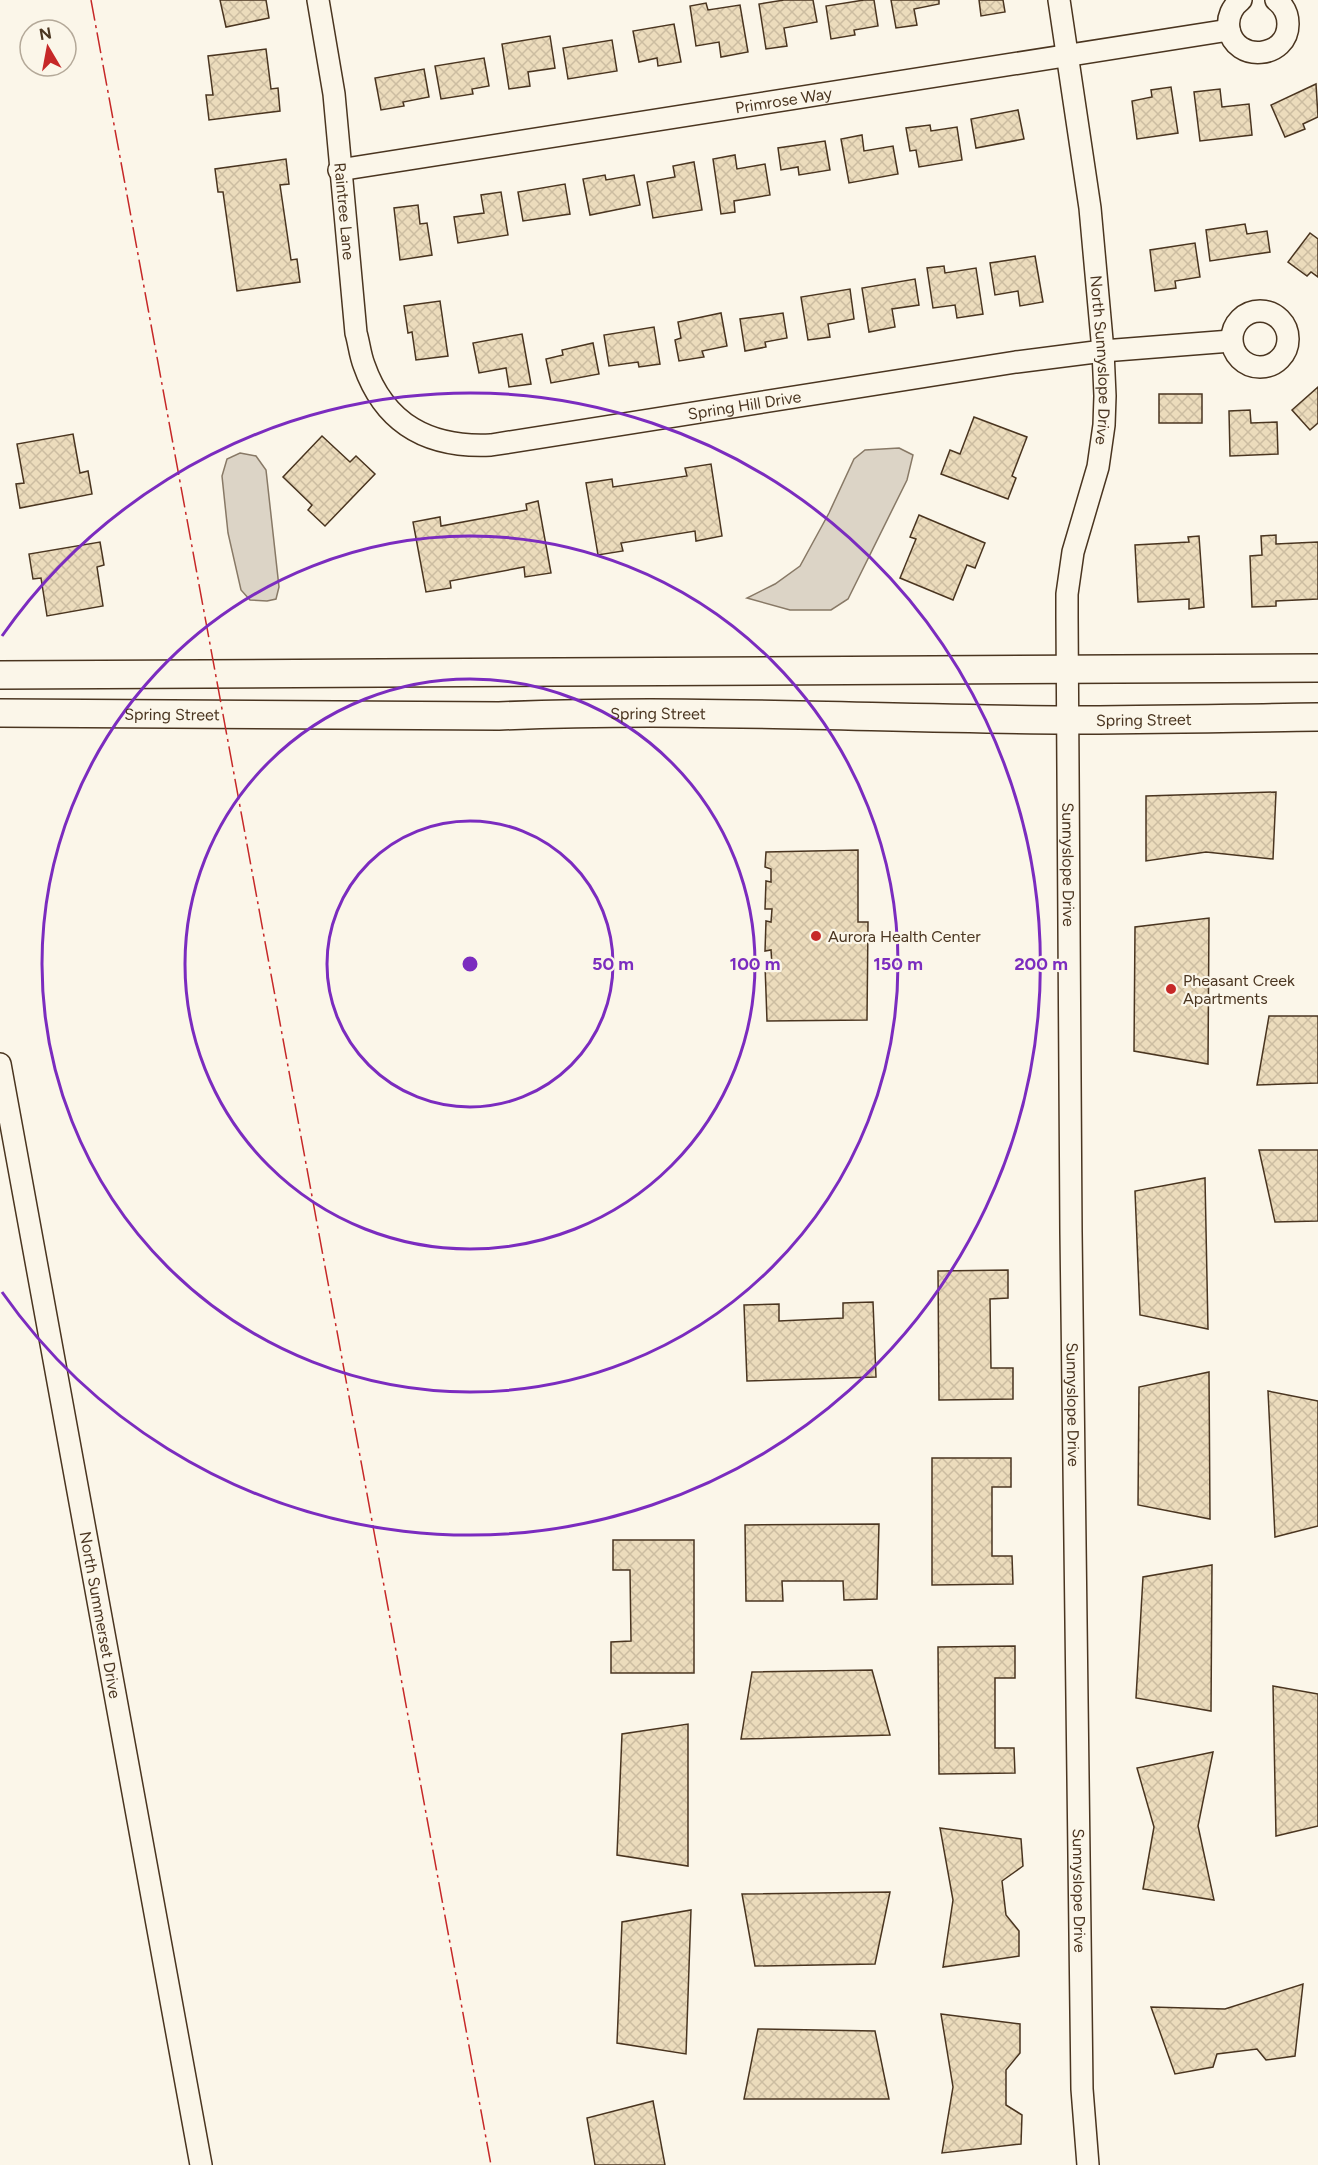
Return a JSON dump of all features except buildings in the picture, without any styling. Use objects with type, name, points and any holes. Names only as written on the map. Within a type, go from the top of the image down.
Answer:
[{"type":"main road","points":[[0,675],[1318,668]]},
{"type":"main road","name":"Spring Street","points":[[0,713],[499,716],[572,713],[790,713],[1068,720],[1318,717]]},
{"type":"street","name":"Raintree Lane","points":[[318,0],[333,94],[356,333],[363,364],[376,392],[393,414]]},
{"type":"street","name":"North Sunnyslope Drive","points":[[1059,0],[1090,208],[1103,351],[1104,425],[1098,467],[1072,562],[1067,594],[1068,720]]},
{"type":"street","points":[[1241,0],[1231,12],[1229,30],[1233,40],[1240,47],[1259,54],[1278,46],[1288,29],[1285,9],[1276,0]]},
{"type":"street","name":"Primrose Way","points":[[339,170],[1229,30]]},
{"type":"street","name":"Spring Hill Drive","points":[[393,414],[423,435],[448,443],[466,446],[491,445],[1016,362],[1103,351],[1231,341]]},
{"type":"street","name":"Sunnyslope Drive","points":[[1068,720],[1071,1220],[1082,2089],[1088,2165]]},
{"type":"street","name":"North Summerset Drive","points":[[0,1064],[201,2165]]},
{"type":"shaded area","points":[[899,448],[913,455],[907,480],[848,599],[831,610],[790,610],[747,598],[775,584],[800,566],[829,513],[854,459],[865,450]]},
{"type":"shaded area","points":[[240,453],[256,456],[266,470],[279,587],[276,599],[267,601],[250,600],[241,590],[228,533],[222,476],[227,459]]},
{"type":"power","points":[[91,0],[491,2165]]},
{"type":"place","name":"Aurora Health Center","points":[[816,936]]},
{"type":"place","name":"Pheasant Creek Apartments","points":[[1171,989]]}]
